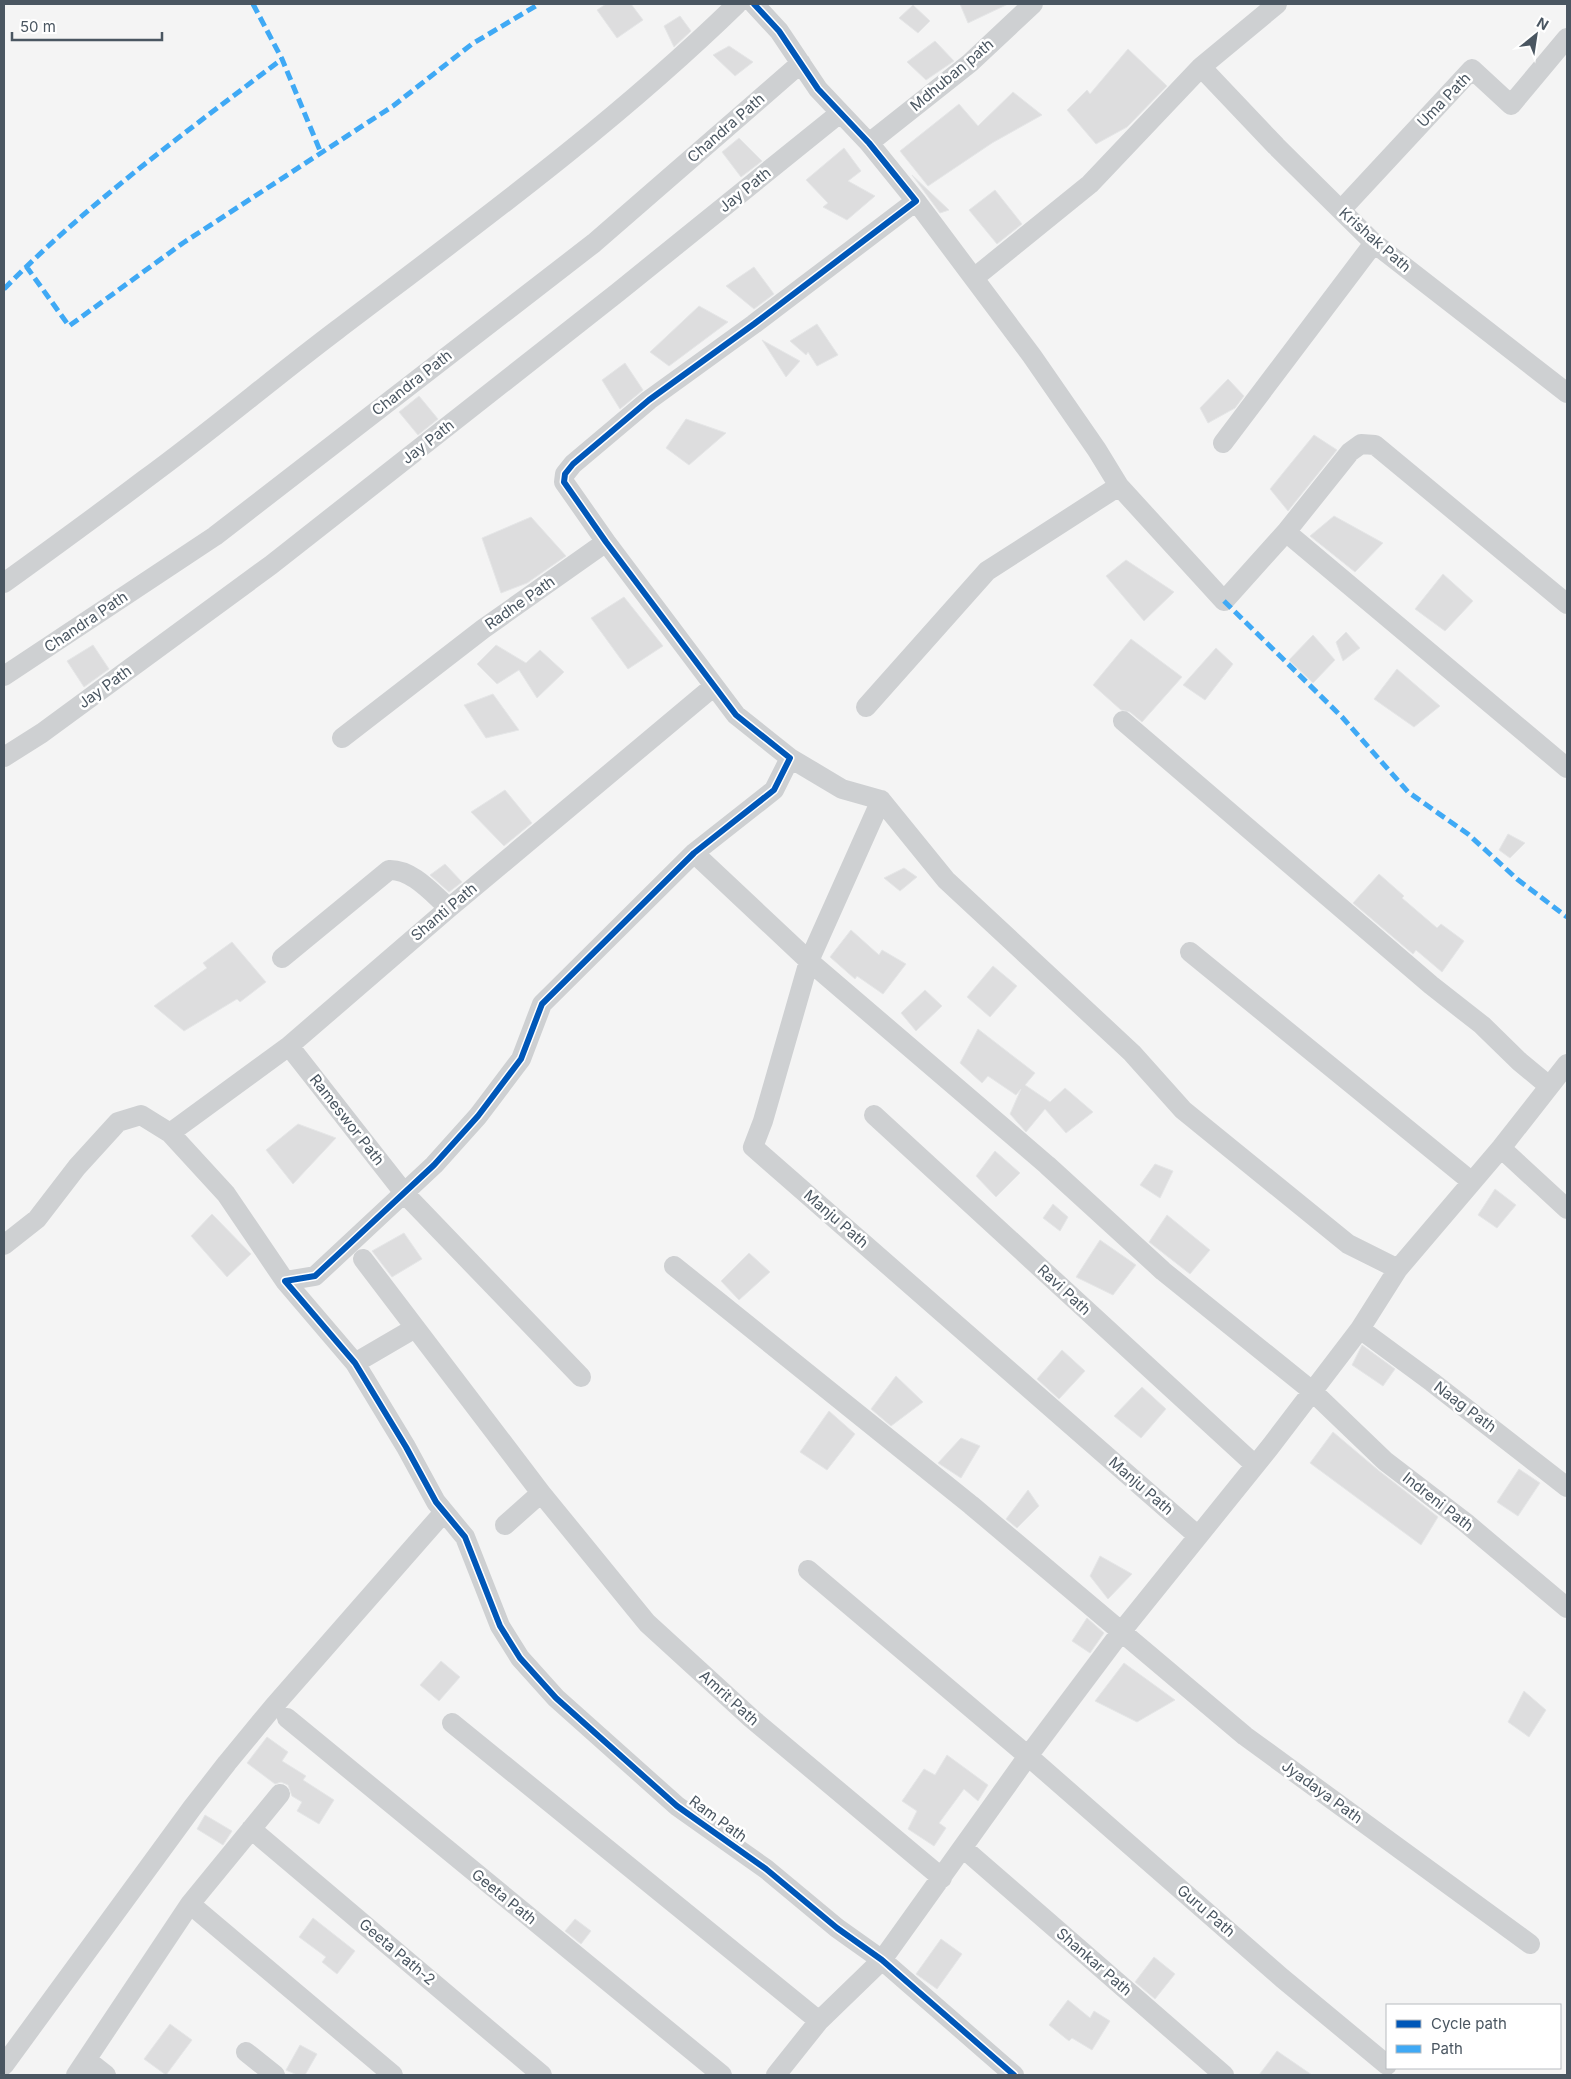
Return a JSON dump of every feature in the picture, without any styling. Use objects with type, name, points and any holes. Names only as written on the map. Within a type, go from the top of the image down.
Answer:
[{"type":"street","points":[[4,583],[145,480],[315,346],[478,224],[666,70],[737,4]]},
{"type":"street","points":[[754,4],[779,31],[818,89],[869,143],[916,201],[1092,442],[1120,486],[1224,601],[1286,532],[1350,452],[1361,444],[1375,445],[1567,604]]},
{"type":"street","name":"Mdhuban path","points":[[869,143],[970,63],[1033,4]]},
{"type":"street","points":[[974,278],[1090,184],[1201,67],[1277,4]]},
{"type":"street","name":"Uma Path","points":[[1341,210],[1472,69],[1511,105],[1567,38]]},
{"type":"street","name":"Chandra Path","points":[[4,676],[238,518],[594,243],[801,63]]},
{"type":"street","name":"Krishak Path","points":[[1201,67],[1276,146],[1374,243],[1567,393]]},
{"type":"street","name":"Jay Path","points":[[4,757],[50,727],[271,565],[617,293],[840,113]]},
{"type":"street","points":[[916,201],[754,324],[649,400],[573,464],[565,474],[564,482],[606,542],[654,603],[736,715],[790,758],[842,788],[881,800],[946,880],[1132,1053],[1183,1110],[1348,1244],[1398,1269]]},
{"type":"street","points":[[1223,443],[1374,243]]},
{"type":"street","points":[[866,707],[988,571],[1120,486]]},
{"type":"street","points":[[1286,532],[1567,768]]},
{"type":"street","name":"Radhe Path","points":[[342,738],[436,666],[606,542]]},
{"type":"street","name":"Shanti Path","points":[[170,1133],[289,1046],[449,908],[714,687]]},
{"type":"street","points":[[1123,721],[1432,985],[1482,1025],[1520,1062],[1549,1086]]},
{"type":"street","points":[[285,1281],[315,1276],[405,1194],[478,1116],[521,1059],[542,1004],[694,853],[774,790],[790,758]]},
{"type":"street","name":"Manju Path","points":[[881,800],[809,961],[763,1120],[753,1147],[1198,1536]]},
{"type":"street","name":"Indreni Path","points":[[694,853],[809,961],[1047,1165],[1163,1271],[1312,1391],[1385,1461],[1466,1523],[1567,1608]]},
{"type":"street","points":[[282,958],[389,870],[399,870],[408,874],[449,908]]},
{"type":"street","points":[[1190,952],[1472,1182]]},
{"type":"street","name":"Rameswor Path","points":[[289,1046],[405,1194],[581,1377]]},
{"type":"street","points":[[776,2075],[819,2021],[882,1960],[1028,1756],[1121,1632],[1255,1465],[1360,1329],[1398,1269],[1501,1148],[1567,1064]]},
{"type":"street","name":"Ram Path","points":[[4,1245],[37,1219],[77,1167],[118,1122],[141,1115],[170,1133],[226,1194],[285,1281],[355,1362],[406,1447],[436,1502],[465,1537],[500,1626],[520,1658],[556,1698],[677,1806],[766,1869],[838,1928],[882,1960],[1014,2075]]},
{"type":"street","name":"Ravi Path","points":[[874,1115],[1255,1465]]},
{"type":"street","points":[[1501,1148],[1567,1208]]},
{"type":"street","name":"Amrit Path","points":[[363,1259],[541,1493],[646,1623],[751,1718],[942,1878]]},
{"type":"street","name":"Jyadaya Path","points":[[674,1266],[971,1505],[1245,1736],[1530,1944]]},
{"type":"street","points":[[355,1362],[416,1328]]},
{"type":"street","name":"Naag Path","points":[[1360,1329],[1432,1382],[1567,1487]]},
{"type":"street","points":[[506,1525],[541,1493]]},
{"type":"street","points":[[4,2065],[192,1808],[274,1706],[444,1512]]},
{"type":"street","name":"Guru Path","points":[[808,1570],[1028,1756],[1282,1978],[1386,2063]]},
{"type":"street","name":"Geeta Path","points":[[287,1718],[722,2075]]},
{"type":"street","points":[[452,1724],[819,2021]]},
{"type":"street","points":[[106,2075],[82,2068],[190,1904],[280,1794]]},
{"type":"street","name":"Geeta Path-2","points":[[251,1829],[542,2075]]},
{"type":"street","name":"Shankar Path","points":[[964,1848],[1224,2075]]},
{"type":"street","points":[[190,1904],[393,2075]]},
{"type":"street","points":[[246,2052],[275,2075]]},
{"type":"building","points":[[606,4],[631,4],[643,20],[617,38],[597,10]]},
{"type":"building","points":[[960,4],[1008,4],[968,23]]},
{"type":"building","points":[[913,5],[930,21],[918,33],[899,18]]},
{"type":"building","points":[[680,16],[691,31],[674,47],[664,26]]},
{"type":"building","points":[[935,41],[954,61],[926,80],[907,62]]},
{"type":"building","points":[[729,46],[753,62],[735,76],[713,55]]},
{"type":"building","points":[[1128,49],[1167,86],[1127,127],[1096,144],[1067,110],[1087,90],[1090,94]]},
{"type":"building","points":[[1013,92],[1042,115],[992,143],[928,186],[900,151],[959,104],[978,126]]},
{"type":"building","points":[[739,138],[762,161],[741,177],[722,152]]},
{"type":"building","points":[[844,148],[861,171],[848,181],[875,196],[847,220],[823,207],[828,203],[806,180]]},
{"type":"building","points":[[912,175],[949,210],[940,213]]},
{"type":"building","points":[[995,190],[1022,224],[997,244],[969,210]]},
{"type":"building","points":[[754,267],[774,294],[754,309],[726,286]]},
{"type":"building","points":[[699,306],[728,322],[669,366],[650,352]]},
{"type":"building","points":[[817,324],[838,355],[817,366],[808,352],[806,355],[790,341]]},
{"type":"building","points":[[762,340],[800,361],[786,377]]},
{"type":"building","points":[[625,363],[643,390],[620,409],[602,380]]},
{"type":"building","points":[[1228,379],[1244,396],[1235,408],[1208,423],[1200,408]]},
{"type":"building","points":[[419,396],[438,419],[418,435],[399,412]]},
{"type":"building","points":[[686,419],[726,433],[689,465],[666,448]]},
{"type":"building","points":[[1314,435],[1337,450],[1288,511],[1270,489]]},
{"type":"building","points":[[1334,516],[1383,543],[1355,572],[1310,536]]},
{"type":"building","points":[[531,517],[566,556],[527,583],[501,593],[482,538]]},
{"type":"building","points":[[1126,560],[1174,592],[1144,621],[1106,576]]},
{"type":"building","points":[[1443,574],[1473,601],[1445,631],[1415,609]]},
{"type":"building","points":[[624,597],[663,646],[628,669],[591,618]]},
{"type":"building","points":[[1346,632],[1360,648],[1343,661],[1336,642]]},
{"type":"building","points":[[1313,635],[1335,660],[1313,683],[1289,660]]},
{"type":"building","points":[[1131,639],[1182,677],[1142,722],[1130,712],[1121,710],[1093,685]]},
{"type":"building","points":[[93,645],[109,669],[84,687],[67,661]]},
{"type":"building","points":[[496,645],[526,663],[540,650],[564,672],[537,698],[519,670],[497,684],[477,664]]},
{"type":"building","points":[[1216,648],[1233,664],[1205,700],[1183,685]]},
{"type":"building","points":[[1397,669],[1440,706],[1414,727],[1374,699]]},
{"type":"building","points":[[493,694],[519,730],[486,738],[464,705]]},
{"type":"building","points":[[505,790],[532,823],[504,846],[471,812]]},
{"type":"building","points":[[1508,834],[1525,843],[1510,858],[1499,850]]},
{"type":"building","points":[[445,864],[462,882],[449,892],[430,875]]},
{"type":"building","points":[[904,868],[917,877],[900,891],[884,878]]},
{"type":"building","points":[[1379,874],[1404,896],[1402,898],[1437,928],[1441,924],[1464,941],[1442,972],[1416,950],[1413,954],[1353,903]]},
{"type":"building","points":[[851,930],[879,955],[882,950],[906,964],[883,994],[857,976],[855,979],[830,957]]},
{"type":"building","points":[[232,942],[266,982],[240,1002],[237,999],[184,1031],[154,1006],[207,968],[203,963]]},
{"type":"building","points":[[993,966],[1017,986],[990,1017],[967,997]]},
{"type":"building","points":[[925,990],[942,1006],[916,1031],[901,1013]]},
{"type":"building","points":[[978,1029],[1035,1073],[1025,1085],[1050,1102],[1065,1088],[1093,1112],[1066,1133],[1045,1109],[1026,1132],[1010,1114],[1021,1089],[1016,1095],[988,1076],[982,1083],[960,1063]]},
{"type":"building","points":[[298,1124],[336,1138],[293,1184],[266,1150]]},
{"type":"building","points":[[995,1151],[1020,1173],[996,1197],[976,1176]]},
{"type":"building","points":[[1155,1164],[1173,1171],[1160,1198],[1140,1185]]},
{"type":"building","points":[[1495,1189],[1516,1205],[1497,1228],[1478,1215]]},
{"type":"building","points":[[1053,1204],[1068,1217],[1060,1231],[1043,1218]]},
{"type":"building","points":[[212,1214],[251,1254],[227,1277],[191,1236]]},
{"type":"building","points":[[1167,1215],[1210,1250],[1190,1274],[1149,1242]]},
{"type":"building","points":[[404,1233],[422,1259],[392,1277],[372,1251]]},
{"type":"building","points":[[1100,1240],[1136,1265],[1113,1295],[1076,1277]]},
{"type":"building","points":[[749,1253],[770,1272],[739,1300],[721,1281]]},
{"type":"building","points":[[1362,1345],[1395,1369],[1383,1386],[1352,1365]]},
{"type":"building","points":[[1062,1350],[1085,1371],[1059,1399],[1037,1379]]},
{"type":"building","points":[[896,1376],[923,1402],[891,1426],[871,1409]]},
{"type":"building","points":[[1142,1387],[1166,1409],[1141,1438],[1114,1416]]},
{"type":"building","points":[[829,1411],[855,1434],[827,1470],[800,1452]]},
{"type":"building","points":[[1333,1432],[1438,1517],[1421,1545],[1310,1463]]},
{"type":"building","points":[[961,1438],[980,1446],[961,1478],[938,1463]]},
{"type":"building","points":[[1519,1469],[1540,1483],[1518,1516],[1497,1502]]},
{"type":"building","points":[[1028,1490],[1039,1506],[1017,1528],[1006,1519]]},
{"type":"building","points":[[1100,1556],[1132,1574],[1108,1599],[1090,1576]]},
{"type":"building","points":[[1087,1618],[1104,1633],[1090,1653],[1072,1641]]},
{"type":"building","points":[[441,1661],[460,1677],[439,1701],[420,1685]]},
{"type":"building","points":[[1124,1663],[1175,1700],[1137,1722],[1095,1701]]},
{"type":"building","points":[[1524,1691],[1546,1710],[1529,1737],[1508,1722]]},
{"type":"building","points":[[267,1737],[288,1752],[282,1761],[306,1776],[303,1780],[334,1800],[319,1824],[297,1811],[302,1802],[292,1796],[288,1785],[281,1782],[275,1784],[247,1763]]},
{"type":"building","points":[[947,1755],[988,1785],[978,1801],[964,1789],[939,1823],[946,1828],[934,1846],[908,1829],[917,1811],[902,1801],[924,1769],[935,1775]]},
{"type":"building","points":[[205,1815],[232,1831],[223,1845],[197,1829]]},
{"type":"building","points":[[313,1918],[355,1951],[337,1974],[322,1962],[326,1957],[299,1937]]},
{"type":"building","points":[[575,1919],[591,1931],[581,1944],[565,1931]]},
{"type":"building","points":[[941,1939],[962,1954],[937,1989],[916,1974]]},
{"type":"building","points":[[1154,1957],[1175,1974],[1155,1999],[1135,1982]]},
{"type":"building","points":[[1068,2000],[1090,2018],[1094,2011],[1110,2021],[1092,2050],[1072,2038],[1069,2041],[1049,2025]]},
{"type":"building","points":[[170,2024],[192,2040],[166,2075],[144,2059]]},
{"type":"building","points":[[300,2045],[317,2054],[305,2075],[297,2075],[286,2070]]},
{"type":"building","points":[[1277,2051],[1312,2075],[1259,2075]]},
{"type":"marked path","points":[[253,4],[282,59],[321,153]]},
{"type":"marked path","points":[[26,266],[69,326],[183,243],[393,106],[472,44],[539,4]]},
{"type":"marked path","points":[[4,289],[69,227],[138,169],[282,59]]},
{"type":"marked path","points":[[1224,601],[1342,717],[1408,792],[1468,834],[1517,879],[1567,917]]},
{"type":"cycle path","points":[[754,4],[779,31],[818,89],[869,143],[916,201],[754,324],[649,400],[573,464],[565,474],[564,482],[606,542],[736,715],[790,758],[774,790],[694,853],[542,1004],[521,1059],[478,1116],[434,1165],[315,1276],[285,1281],[355,1363],[406,1447],[436,1502],[465,1537],[500,1626],[520,1658],[556,1698],[677,1806],[766,1869],[837,1928],[882,1960],[1014,2075]]}]
